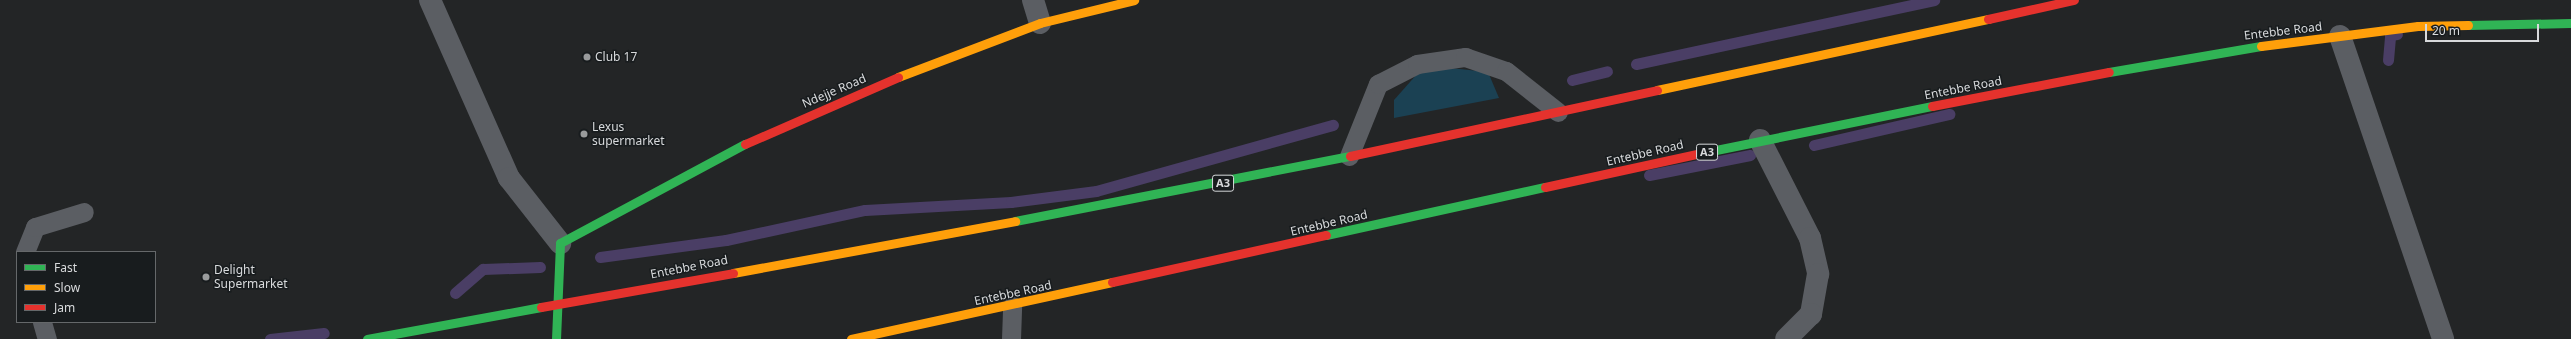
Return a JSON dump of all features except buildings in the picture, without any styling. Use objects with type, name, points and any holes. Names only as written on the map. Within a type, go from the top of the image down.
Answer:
[{"type":"main road","name":"Ndejje Road","points":[[560,243],[755,138],[1040,23],[1134,0]]},
{"type":"main road","name":"Entebbe Road","points":[[367,339],[1220,184],[2074,0]]},
{"type":"main road","name":"Entebbe Road","points":[[851,339],[1012,306],[1760,140],[2199,54],[2418,26],[2571,23]]},
{"type":"main road","points":[[556,339],[556,305],[560,243]]},
{"type":"street","points":[[430,0],[509,178],[560,243]]},
{"type":"street","points":[[1033,0],[1040,23]]},
{"type":"street","points":[[2340,36],[2443,339]]},
{"type":"street","points":[[1760,140],[1810,238],[1818,274],[1811,314],[1786,339]]},
{"type":"lane","points":[[1349,156],[1378,84],[1417,64],[1465,57],[1506,70],[1558,112]]},
{"type":"lane","points":[[25,251],[34,227],[84,212]]},
{"type":"lane","points":[[1011,339],[1012,306]]},
{"type":"lane","points":[[42,323],[47,339]]},
{"type":"shaded area","points":[[1450,68],[1488,72],[1499,98],[1394,118],[1394,100],[1418,73]]},
{"type":"waterway","points":[[1636,64],[1934,0]]},
{"type":"waterway","points":[[2388,60],[2390,35],[2397,34]]},
{"type":"waterway","points":[[1572,80],[1607,71]]},
{"type":"waterway","points":[[1814,145],[1949,114]]},
{"type":"waterway","points":[[600,257],[726,240],[865,210],[1011,202],[1096,191],[1333,125]]},
{"type":"waterway","points":[[1649,175],[1750,155]]},
{"type":"waterway","points":[[455,293],[483,269],[540,267]]},
{"type":"waterway","points":[[270,339],[324,333]]},
{"type":"traffic: fast","points":[[2468,25],[2571,23]]},
{"type":"traffic: fast","points":[[2109,72],[2261,46]]},
{"type":"traffic: fast","points":[[1706,152],[1932,106]]},
{"type":"traffic: fast","points":[[556,339],[560,243],[745,144]]},
{"type":"traffic: fast","points":[[1015,221],[1350,156]]},
{"type":"traffic: fast","points":[[1326,235],[1545,187]]},
{"type":"traffic: fast","points":[[367,339],[541,307]]},
{"type":"traffic: slow","points":[[898,77],[1040,23],[1134,0]]},
{"type":"traffic: slow","points":[[1657,90],[1988,19]]},
{"type":"traffic: slow","points":[[2261,46],[2418,26],[2468,25]]},
{"type":"traffic: slow","points":[[733,273],[1015,221]]},
{"type":"traffic: slow","points":[[851,339],[1112,282]]},
{"type":"traffic: jam","points":[[1988,19],[2074,0]]},
{"type":"traffic: jam","points":[[1932,106],[2109,72]]},
{"type":"traffic: jam","points":[[745,144],[898,77]]},
{"type":"traffic: jam","points":[[1350,156],[1657,90]]},
{"type":"traffic: jam","points":[[1545,187],[1706,152]]},
{"type":"traffic: jam","points":[[1112,282],[1326,235]]},
{"type":"traffic: jam","points":[[541,307],[733,273]]},
{"type":"place","name":"Club 17","points":[[587,57]]},
{"type":"place","name":"Lexus supermarket","points":[[584,134]]},
{"type":"place","name":"Delight Supermarket","points":[[206,277]]}]
